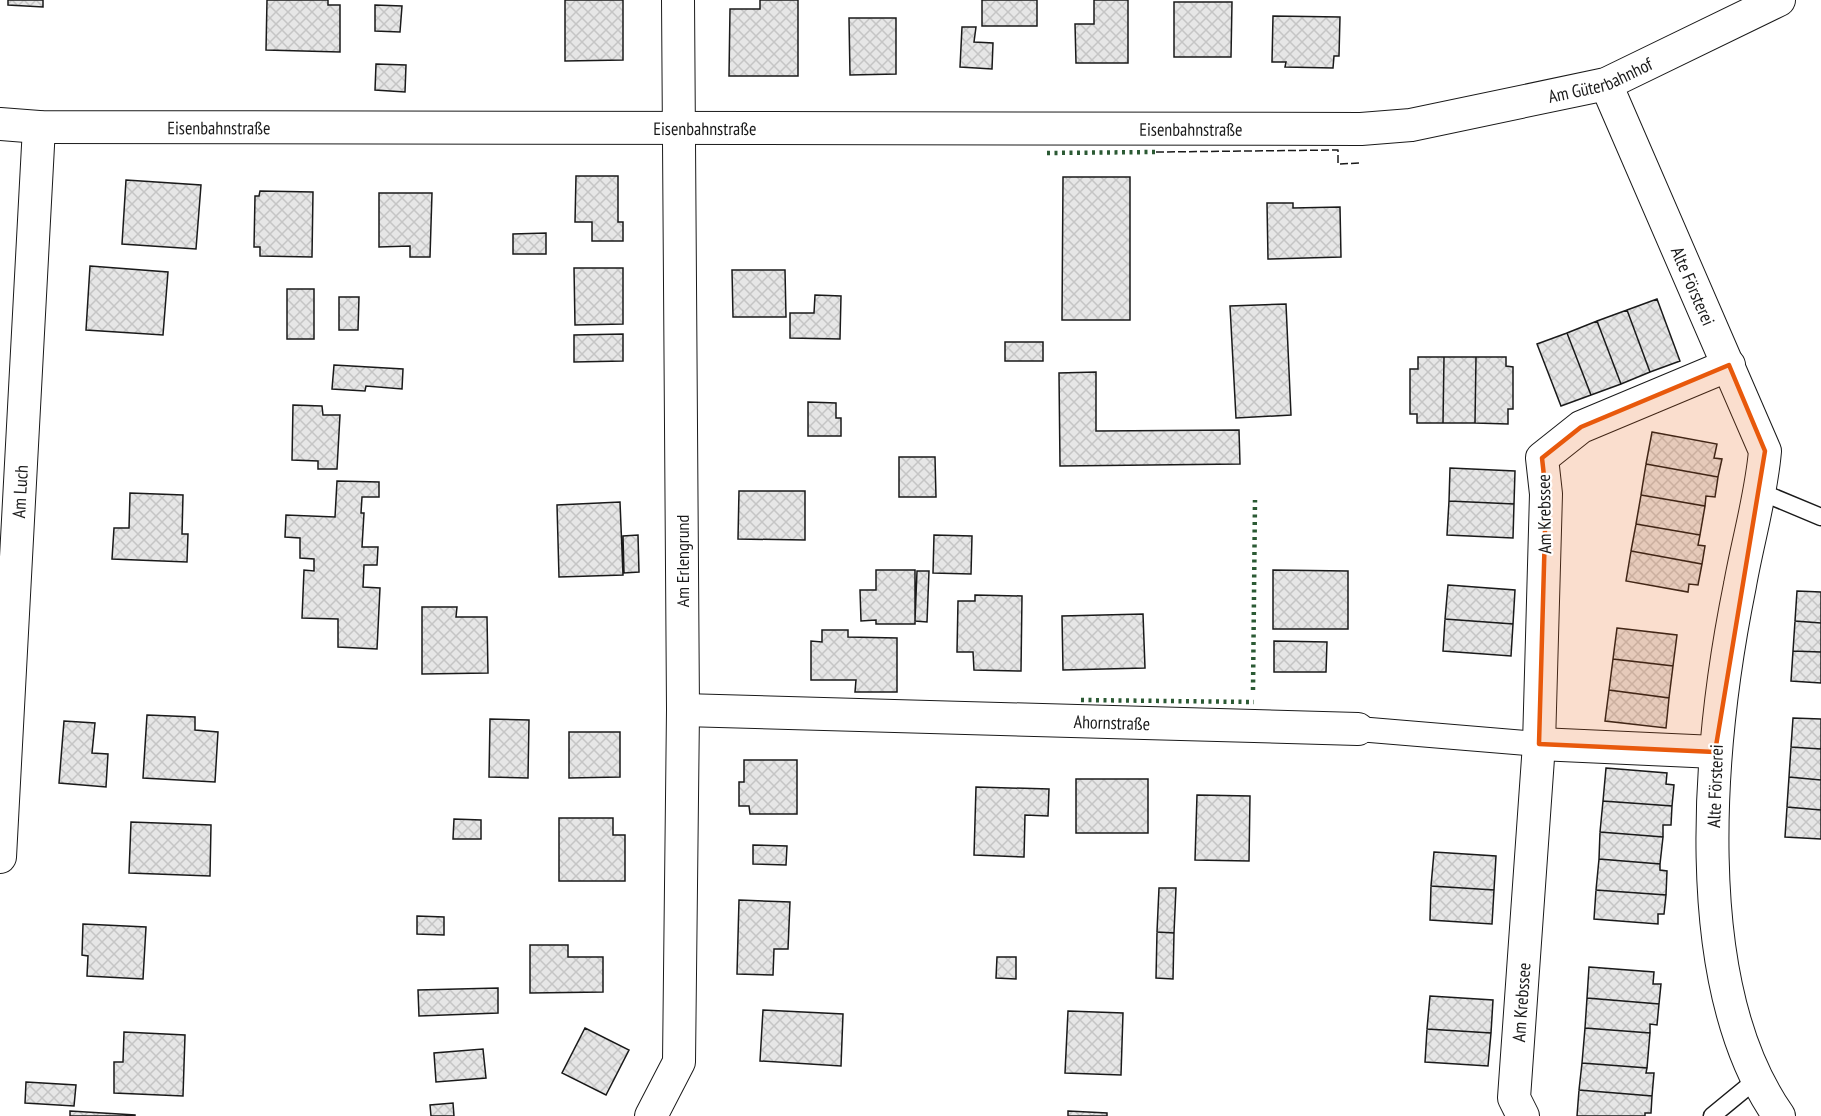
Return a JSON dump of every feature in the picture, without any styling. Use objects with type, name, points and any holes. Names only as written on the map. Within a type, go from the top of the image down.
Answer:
[{"type":"street","name":"Am Erlengrund","points":[[651,1116],[679,1062],[683,711],[678,0]]},
{"type":"street","name":"Am Güterbahnhof","points":[[1411,125],[1606,84],[1779,0]]},
{"type":"street","name":"Alte Försterei","points":[[1606,84],[1730,365],[1765,451],[1761,492],[1739,586],[1715,752],[1713,856],[1715,914],[1725,986],[1757,1079],[1779,1116]]},
{"type":"street","name":"Eisenbahnstraße","points":[[0,124],[39,128],[1361,129],[1411,125]]},
{"type":"street","name":"Am Luch","points":[[0,857],[39,128]]},
{"type":"street","name":"Am Krebssee","points":[[1523,1116],[1514,1098],[1539,744],[1546,494],[1542,458],[1581,427],[1730,365]]},
{"type":"street","name":"Ahornstraße","points":[[683,711],[1358,729],[1539,744]]},
{"type":"street","points":[[1539,744],[1715,752]]},
{"type":"lane","points":[[1761,492],[1821,517]]},
{"type":"lane","points":[[1712,1116],[1757,1079]]},
{"type":"highlighted area","points":[[1729,365],[1765,451],[1715,752],[1539,744],[1546,494],[1542,458],[1581,427]]},
{"type":"building","points":[[8,0],[43,0],[43,7],[8,5]]},
{"type":"building","points":[[267,0],[328,0],[328,5],[340,5],[340,52],[266,50]]},
{"type":"building","points":[[565,0],[623,0],[623,60],[565,61]]},
{"type":"building","points":[[760,0],[798,0],[798,76],[729,76],[730,9],[760,9]]},
{"type":"building","points":[[982,0],[1037,0],[1037,26],[982,26]]},
{"type":"building","points":[[1094,0],[1128,0],[1128,63],[1076,63],[1075,24],[1094,24]]},
{"type":"building","points":[[1174,2],[1232,2],[1231,57],[1174,57]]},
{"type":"building","points":[[375,5],[402,6],[400,32],[375,31]]},
{"type":"building","points":[[1273,16],[1340,17],[1339,56],[1334,56],[1333,68],[1285,67],[1286,62],[1272,62]]},
{"type":"building","points":[[849,18],[896,18],[896,74],[850,75]]},
{"type":"building","points":[[962,27],[976,27],[974,42],[993,43],[992,69],[960,67]]},
{"type":"building","points":[[376,64],[406,65],[405,92],[375,90]]},
{"type":"building","points":[[576,176],[618,176],[618,222],[623,222],[623,241],[592,241],[592,222],[575,222]]},
{"type":"building","points":[[1063,177],[1130,177],[1130,320],[1062,320]]},
{"type":"building","points":[[126,180],[201,185],[196,249],[122,244]]},
{"type":"building","points":[[260,191],[313,192],[312,257],[260,256],[260,247],[254,247],[255,196],[259,196]]},
{"type":"building","points":[[379,193],[432,193],[430,257],[410,257],[410,246],[379,247]]},
{"type":"building","points":[[1267,203],[1293,203],[1293,208],[1340,207],[1341,257],[1268,259]]},
{"type":"building","points":[[546,233],[546,254],[513,254],[513,234]]},
{"type":"building","points":[[90,266],[168,272],[163,335],[86,330]]},
{"type":"building","points":[[574,268],[623,268],[623,324],[575,325]]},
{"type":"building","points":[[732,270],[785,270],[786,317],[733,317]]},
{"type":"building","points":[[287,289],[314,289],[314,339],[287,339]]},
{"type":"building","points":[[815,295],[841,296],[840,339],[790,338],[790,313],[814,313]]},
{"type":"building","points":[[339,297],[359,297],[358,330],[339,330]]},
{"type":"building","points":[[1657,299],[1680,361],[1650,372],[1627,310]]},
{"type":"building","points":[[1286,304],[1291,415],[1236,418],[1230,306]]},
{"type":"building","points":[[1627,310],[1650,372],[1621,384],[1597,321]]},
{"type":"building","points":[[1597,321],[1621,384],[1591,395],[1567,333]]},
{"type":"building","points":[[1567,333],[1591,395],[1561,406],[1537,344]]},
{"type":"building","points":[[623,334],[623,361],[574,362],[574,335]]},
{"type":"building","points":[[1005,342],[1043,342],[1043,361],[1005,361]]},
{"type":"building","points":[[1418,357],[1444,357],[1443,423],[1417,423],[1417,414],[1410,414],[1410,369],[1418,369]]},
{"type":"building","points":[[1444,357],[1476,357],[1475,423],[1443,423]]},
{"type":"building","points":[[1476,357],[1506,357],[1506,366],[1513,367],[1513,409],[1508,409],[1508,424],[1475,423]]},
{"type":"building","points":[[334,365],[403,369],[402,389],[366,386],[365,391],[332,389]]},
{"type":"building","points":[[1096,372],[1096,431],[1239,430],[1240,464],[1060,466],[1059,373]]},
{"type":"building","points":[[808,402],[836,403],[836,418],[841,418],[841,436],[808,436]]},
{"type":"building","points":[[293,405],[322,406],[323,415],[340,415],[337,469],[318,469],[318,461],[292,460]]},
{"type":"building","points":[[1652,432],[1717,444],[1714,458],[1722,459],[1718,477],[1646,464]]},
{"type":"building","points":[[899,457],[935,457],[936,497],[899,497]]},
{"type":"building","points":[[1646,464],[1718,477],[1715,497],[1706,496],[1705,506],[1641,495]]},
{"type":"building","points":[[1450,468],[1515,471],[1514,504],[1449,501]]},
{"type":"building","points":[[337,481],[379,482],[379,497],[362,497],[361,513],[364,513],[362,547],[378,547],[377,565],[364,565],[363,587],[380,588],[377,649],[338,647],[338,619],[302,618],[304,570],[314,571],[314,559],[300,558],[300,538],[285,537],[286,515],[335,517]]},
{"type":"building","points":[[739,491],[805,491],[805,540],[738,539]]},
{"type":"building","points":[[130,493],[183,495],[182,534],[188,534],[187,562],[112,559],[114,528],[129,528]]},
{"type":"building","points":[[1641,495],[1705,506],[1700,535],[1636,524]]},
{"type":"building","points":[[1449,501],[1514,504],[1513,538],[1447,535]]},
{"type":"building","points":[[620,502],[623,575],[559,577],[557,505]]},
{"type":"building","points":[[1636,524],[1700,535],[1698,545],[1705,546],[1702,564],[1631,551]]},
{"type":"building","points":[[638,535],[639,572],[624,573],[623,536]]},
{"type":"building","points":[[934,535],[972,536],[971,574],[933,573]]},
{"type":"building","points":[[1631,551],[1702,564],[1698,585],[1689,584],[1688,592],[1626,581]]},
{"type":"building","points":[[876,570],[915,570],[915,624],[876,624],[876,620],[861,621],[860,590],[876,590]]},
{"type":"building","points":[[1273,570],[1348,571],[1348,629],[1273,629]]},
{"type":"building","points":[[917,571],[929,571],[927,622],[915,621]]},
{"type":"building","points":[[1448,585],[1515,590],[1513,624],[1445,619]]},
{"type":"building","points":[[1797,591],[1821,592],[1821,623],[1795,621]]},
{"type":"building","points":[[975,595],[1022,596],[1021,671],[974,670],[973,652],[957,652],[958,601],[975,601]]},
{"type":"building","points":[[422,607],[457,607],[456,617],[487,617],[488,673],[422,674]]},
{"type":"building","points":[[1143,614],[1145,668],[1063,670],[1062,616]]},
{"type":"building","points":[[1445,619],[1513,624],[1511,656],[1443,651]]},
{"type":"building","points":[[1795,621],[1821,623],[1821,652],[1793,651]]},
{"type":"building","points":[[1617,628],[1677,635],[1673,666],[1613,659]]},
{"type":"building","points":[[822,630],[848,630],[848,637],[897,638],[897,692],[855,692],[856,680],[811,680],[811,641],[822,642]]},
{"type":"building","points":[[1274,641],[1327,642],[1326,672],[1274,672]]},
{"type":"building","points":[[1793,651],[1821,652],[1821,683],[1791,681]]},
{"type":"building","points":[[1613,659],[1673,666],[1669,698],[1609,690]]},
{"type":"building","points":[[1609,690],[1669,698],[1666,728],[1605,721]]},
{"type":"building","points":[[147,715],[195,717],[195,730],[218,732],[215,782],[143,778]]},
{"type":"building","points":[[1793,718],[1821,719],[1821,749],[1791,747]]},
{"type":"building","points":[[490,719],[529,720],[528,778],[489,777]]},
{"type":"building","points":[[64,721],[95,723],[92,753],[108,754],[106,787],[59,783]]},
{"type":"building","points":[[569,732],[620,732],[620,777],[569,778]]},
{"type":"building","points":[[1791,747],[1821,749],[1821,780],[1789,777]]},
{"type":"building","points":[[744,760],[797,760],[797,814],[750,814],[749,806],[739,806],[739,782],[744,782]]},
{"type":"building","points":[[1606,768],[1667,773],[1666,784],[1674,785],[1672,806],[1603,801]]},
{"type":"building","points":[[1789,777],[1821,780],[1821,810],[1787,807]]},
{"type":"building","points":[[1076,779],[1148,779],[1148,833],[1076,833]]},
{"type":"building","points":[[976,787],[1049,789],[1048,816],[1025,815],[1024,857],[974,855]]},
{"type":"building","points":[[1197,795],[1250,796],[1249,861],[1195,860]]},
{"type":"building","points":[[1603,801],[1672,806],[1671,825],[1663,825],[1663,837],[1600,832]]},
{"type":"building","points":[[1787,807],[1821,810],[1821,839],[1785,837]]},
{"type":"building","points":[[559,818],[613,818],[613,835],[625,835],[625,881],[559,881]]},
{"type":"building","points":[[454,819],[481,820],[481,839],[453,839]]},
{"type":"building","points":[[131,822],[211,825],[210,876],[129,873]]},
{"type":"building","points":[[1600,832],[1663,837],[1660,864],[1599,859]]},
{"type":"building","points":[[753,845],[787,846],[786,865],[753,864]]},
{"type":"building","points":[[1434,852],[1496,856],[1494,890],[1431,886]]},
{"type":"building","points":[[1599,859],[1660,864],[1660,870],[1667,871],[1666,895],[1596,890]]},
{"type":"building","points":[[1431,886],[1494,890],[1492,924],[1430,920]]},
{"type":"building","points":[[1159,888],[1176,888],[1174,933],[1157,932]]},
{"type":"building","points":[[1596,890],[1666,895],[1664,914],[1658,914],[1658,924],[1594,919]]},
{"type":"building","points":[[739,900],[790,902],[788,949],[774,949],[773,975],[737,974]]},
{"type":"building","points":[[417,916],[444,917],[444,935],[417,934]]},
{"type":"building","points":[[83,924],[146,927],[143,979],[87,976],[88,956],[82,955]]},
{"type":"building","points":[[1157,932],[1174,933],[1173,979],[1156,978]]},
{"type":"building","points":[[530,945],[568,945],[568,957],[603,957],[603,992],[530,993]]},
{"type":"building","points":[[997,957],[1016,957],[1016,979],[996,978]]},
{"type":"building","points":[[1589,967],[1654,972],[1653,984],[1661,984],[1659,1004],[1587,998]]},
{"type":"building","points":[[498,988],[498,1013],[419,1016],[418,990]]},
{"type":"building","points":[[1430,996],[1493,1000],[1491,1033],[1427,1029]]},
{"type":"building","points":[[1587,998],[1659,1004],[1657,1025],[1650,1024],[1650,1033],[1585,1028]]},
{"type":"building","points":[[763,1010],[843,1014],[841,1066],[760,1061]]},
{"type":"building","points":[[1068,1011],[1123,1013],[1121,1075],[1065,1073]]},
{"type":"building","points":[[585,1028],[629,1050],[606,1095],[562,1073]]},
{"type":"building","points":[[1585,1028],[1650,1033],[1647,1068],[1582,1063]]},
{"type":"building","points":[[1427,1029],[1491,1033],[1488,1066],[1425,1062]]},
{"type":"building","points":[[124,1032],[185,1035],[183,1096],[114,1093],[114,1062],[123,1062]]},
{"type":"building","points":[[483,1049],[486,1078],[436,1082],[434,1053]]},
{"type":"building","points":[[1582,1063],[1647,1068],[1646,1073],[1654,1073],[1652,1096],[1579,1090]]},
{"type":"building","points":[[26,1082],[76,1085],[74,1106],[25,1103]]},
{"type":"building","points":[[1579,1090],[1652,1096],[1651,1113],[1645,1113],[1645,1116],[1577,1116]]},
{"type":"building","points":[[453,1103],[454,1116],[431,1116],[430,1105]]},
{"type":"building","points":[[70,1111],[135,1115],[135,1116],[70,1116]]},
{"type":"building","points":[[1068,1111],[1107,1113],[1107,1116],[1068,1116]]},
{"type":"hedge","points":[[1047,153],[1156,152]]},
{"type":"hedge","points":[[1253,690],[1255,500]]},
{"type":"hedge","points":[[1081,700],[1254,702]]},
{"type":"fence","points":[[1156,152],[1338,150],[1338,164],[1360,163]]}]
